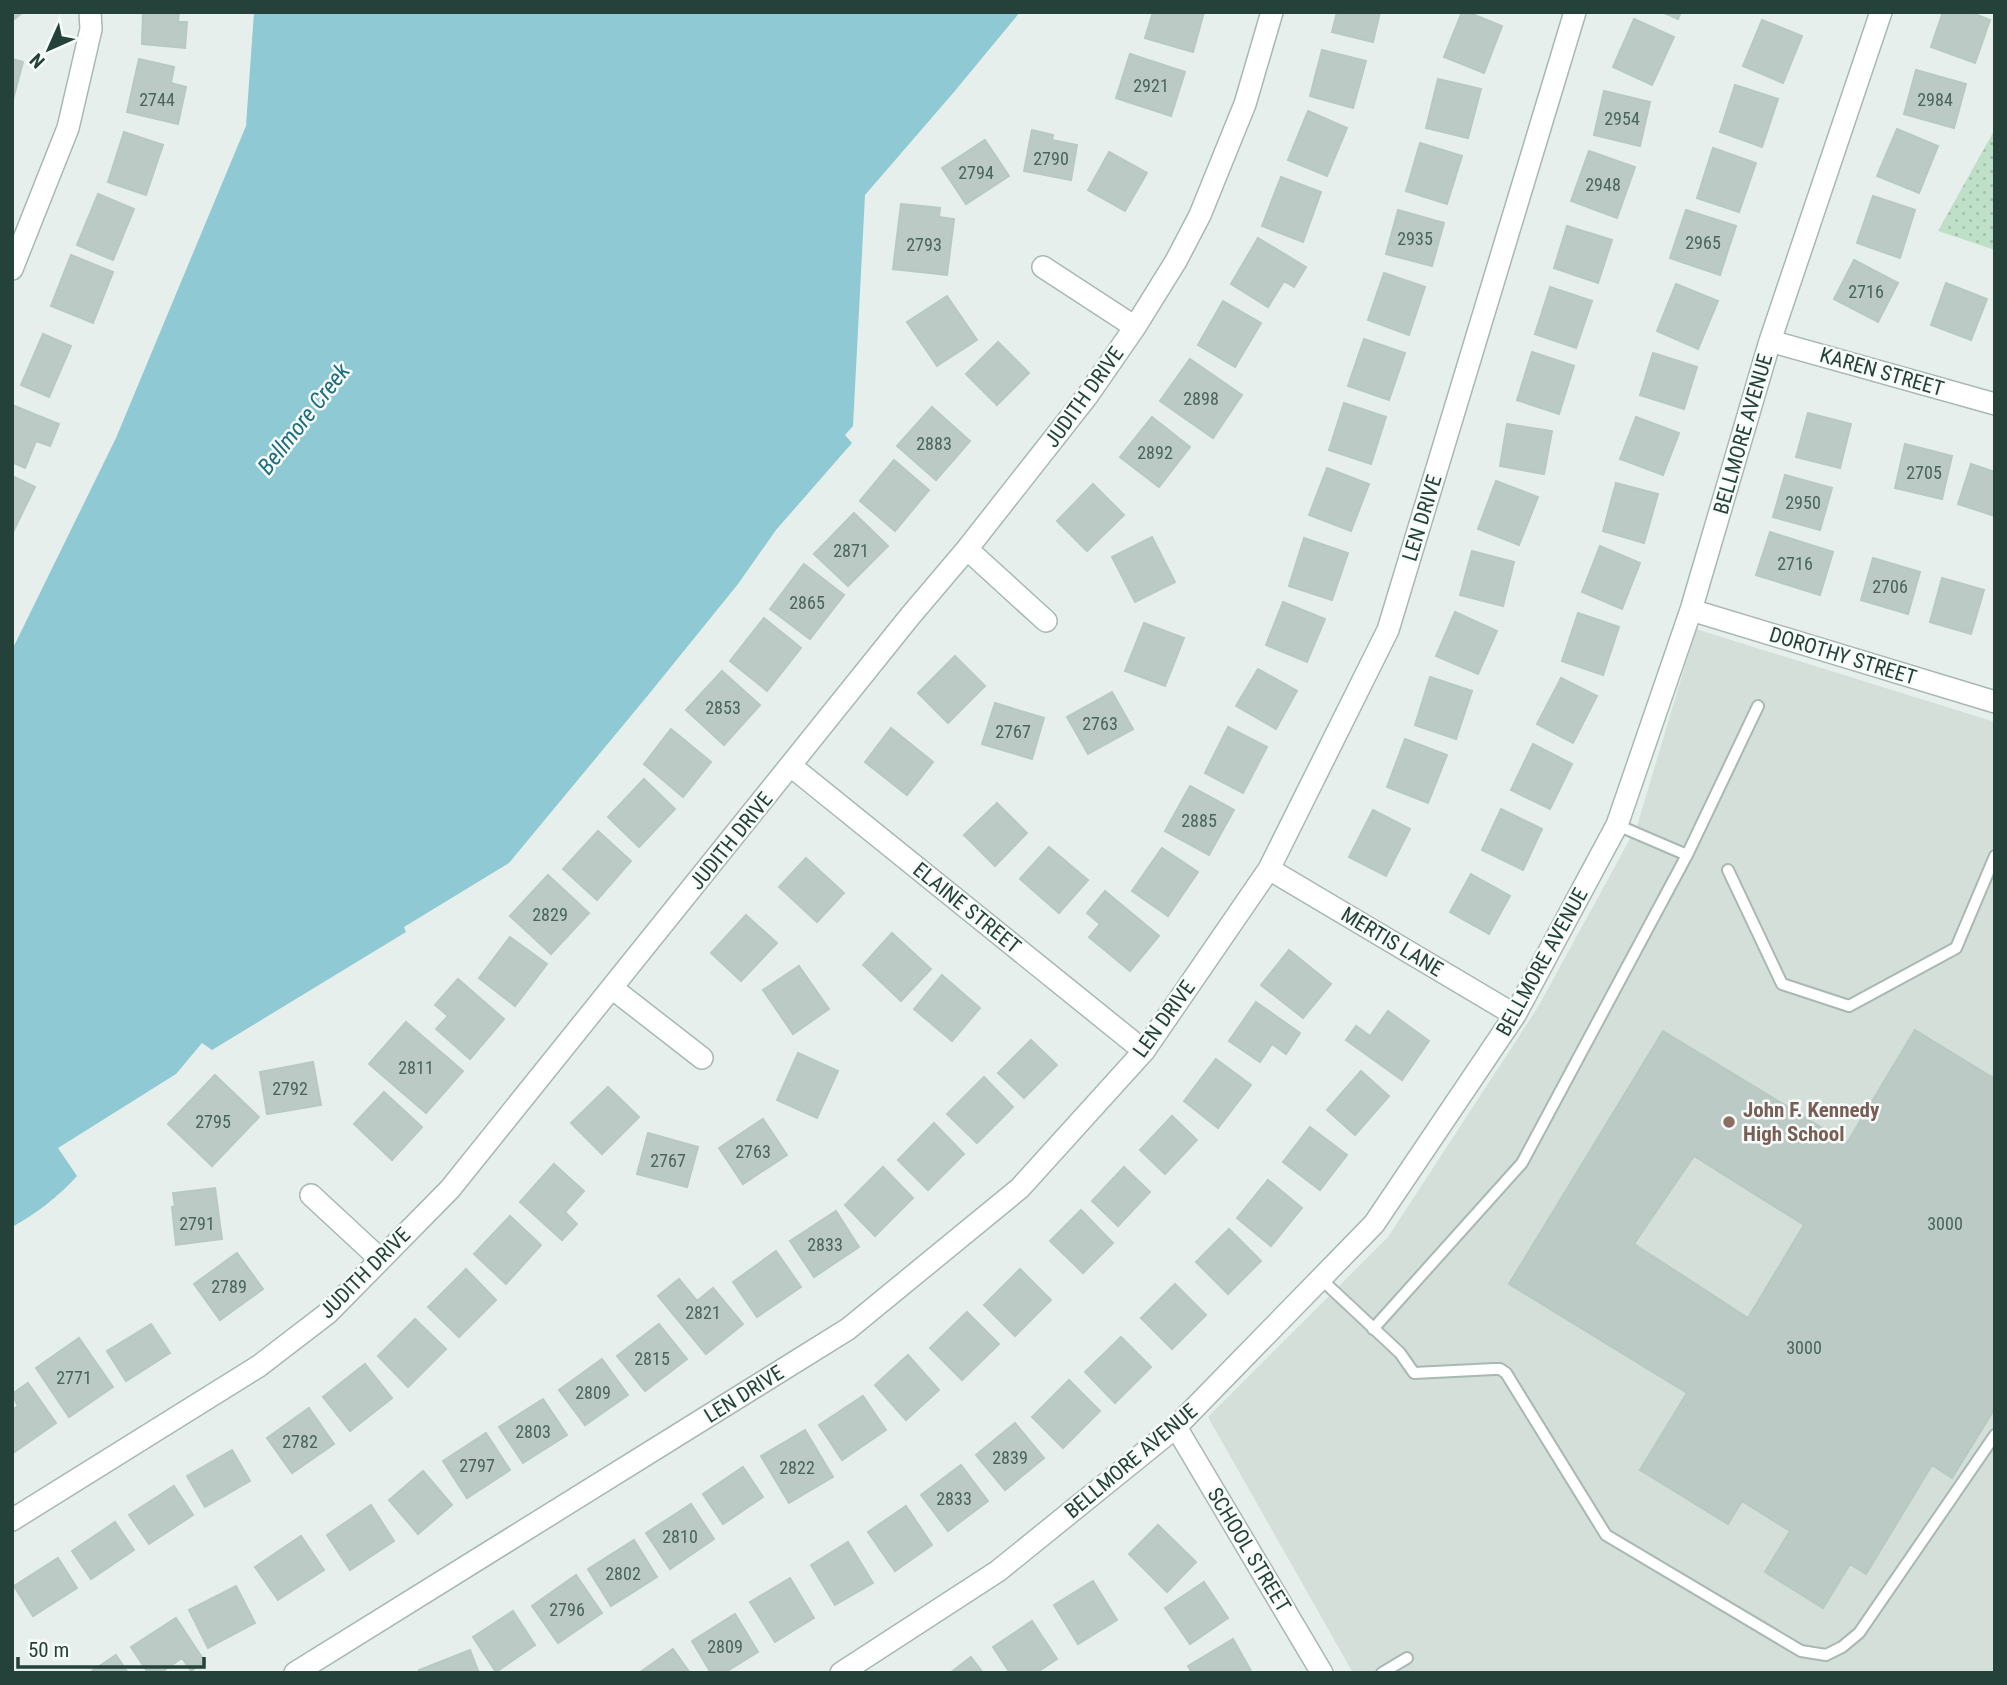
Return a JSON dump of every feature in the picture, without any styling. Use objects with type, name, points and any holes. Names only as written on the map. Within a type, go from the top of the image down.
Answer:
[{"type":"street","points":[[12,269],[68,128],[91,29],[90,12]]},
{"type":"street","name":"JUDITH DRIVE","points":[[12,1520],[259,1366],[328,1313],[450,1189],[967,549],[1088,395],[1135,327],[1176,261],[1200,215],[1245,104],[1272,12]]},
{"type":"street","name":"LEN DRIVE","points":[[295,1673],[848,1329],[1020,1188],[1144,1051],[1269,869],[1388,630],[1575,12]]},
{"type":"street","name":"BELLMORE AVENUE","points":[[841,1673],[998,1571],[1177,1427],[1374,1224],[1515,1015],[1617,825],[1692,610],[1770,341],[1881,12]]},
{"type":"street","points":[[1043,267],[1135,327]]},
{"type":"street","name":"KAREN STREET","points":[[1770,341],[1995,404]]},
{"type":"street","points":[[967,549],[1046,621]]},
{"type":"street","name":"DOROTHY STREET","points":[[1692,610],[1995,702]]},
{"type":"street","name":"ELAINE STREET","points":[[790,766],[1144,1051]]},
{"type":"street","name":"MERTIS LANE","points":[[1269,869],[1515,1015]]},
{"type":"street","points":[[612,988],[702,1058]]},
{"type":"street","points":[[311,1195],[380,1259]]},
{"type":"street","name":"SCHOOL STREET","points":[[1177,1427],[1322,1673]]},
{"type":"lane","points":[[1373,1329],[1522,1163],[1687,855],[1758,706]]},
{"type":"lane","points":[[1617,825],[1687,855]]},
{"type":"lane","points":[[1728,870],[1782,984],[1849,1006],[1956,948],[1995,856]]},
{"type":"lane","points":[[1321,1279],[1400,1353],[1414,1373],[1494,1368],[1506,1373],[1606,1535],[1801,1651],[1826,1655],[1842,1647],[1858,1633],[1995,1435]]},
{"type":"lane","points":[[1382,1673],[1406,1658]]},
{"type":"shaded area","name":"John F. Kennedy High School","points":[[1696,629],[1995,722],[1995,1673],[1353,1673],[1208,1417],[1388,1237],[1538,1007],[1637,826]]},
{"type":"green space","points":[[1995,129],[1995,250],[1938,231]]},
{"type":"water","name":"Bellmore Creek","points":[[254,12],[1020,12],[865,195],[853,426],[845,435],[852,443],[776,530],[738,584],[509,863],[404,927],[406,932],[212,1050],[202,1043],[176,1074],[58,1148],[77,1176],[46,1204],[12,1227],[12,650],[116,438],[246,126]]},
{"type":"building","points":[[12,12],[21,12],[22,13],[12,21]]},
{"type":"building","points":[[143,12],[179,12],[178,22],[187,22],[185,48],[142,44]]},
{"type":"building","points":[[1153,12],[1204,12],[1193,52],[1145,38]]},
{"type":"building","points":[[1337,12],[1380,12],[1373,42],[1332,32]]},
{"type":"building","points":[[1462,12],[1502,26],[1484,73],[1444,57]]},
{"type":"building","points":[[1662,12],[1681,12],[1678,19]]},
{"type":"building","points":[[1943,12],[1970,12],[1990,20],[1975,63],[1931,47]]},
{"type":"building","points":[[1634,19],[1674,37],[1652,85],[1613,67]]},
{"type":"building","points":[[1762,20],[1802,36],[1783,83],[1743,66]]},
{"type":"building","points":[[1322,50],[1366,61],[1353,108],[1310,96]]},
{"type":"building","points":[[1130,54],[1185,72],[1171,116],[1116,98]]},
{"type":"building","points":[[12,59],[23,62],[12,103]]},
{"type":"building","points":[[139,59],[174,67],[171,83],[186,87],[178,124],[127,112]]},
{"type":"building","points":[[1916,70],[1966,84],[1954,128],[1904,114]]},
{"type":"building","points":[[1438,79],[1481,89],[1468,138],[1426,128]]},
{"type":"building","points":[[1735,85],[1778,99],[1762,147],[1720,132]]},
{"type":"building","points":[[1604,91],[1650,102],[1640,146],[1594,135]]},
{"type":"building","points":[[1308,111],[1347,128],[1327,176],[1288,160]]},
{"type":"building","points":[[1897,129],[1938,146],[1919,193],[1877,176]]},
{"type":"building","points":[[1032,130],[1053,135],[1052,140],[1077,145],[1071,180],[1024,171]]},
{"type":"building","points":[[124,132],[163,145],[146,195],[108,182]]},
{"type":"building","points":[[985,140],[1009,176],[966,204],[942,168]]},
{"type":"building","points":[[1420,143],[1462,156],[1447,204],[1406,191]]},
{"type":"building","points":[[1713,148],[1756,163],[1739,212],[1697,198]]},
{"type":"building","points":[[1589,151],[1635,167],[1617,218],[1571,201]]},
{"type":"building","points":[[1109,152],[1147,173],[1125,211],[1088,190]]},
{"type":"building","points":[[1281,177],[1321,192],[1303,242],[1262,226]]},
{"type":"building","points":[[98,194],[134,209],[113,260],[77,245]]},
{"type":"building","points":[[1873,196],[1915,210],[1900,258],[1857,243]]},
{"type":"building","points":[[901,204],[940,208],[939,217],[954,219],[947,275],[893,269]]},
{"type":"building","points":[[1398,210],[1444,223],[1432,266],[1386,254]]},
{"type":"building","points":[[1686,210],[1736,226],[1720,275],[1670,258]]},
{"type":"building","points":[[1567,226],[1612,240],[1598,283],[1554,268]]},
{"type":"building","points":[[1258,238],[1306,267],[1294,287],[1284,281],[1268,307],[1231,284]]},
{"type":"building","points":[[71,255],[113,272],[93,323],[51,306]]},
{"type":"building","points":[[1854,260],[1898,283],[1878,322],[1834,299]]},
{"type":"building","points":[[1384,273],[1425,287],[1409,335],[1368,320]]},
{"type":"building","points":[[1946,283],[1987,299],[1971,340],[1931,325]]},
{"type":"building","points":[[1676,284],[1718,301],[1698,349],[1657,331]]},
{"type":"building","points":[[1550,287],[1592,301],[1576,348],[1535,334]]},
{"type":"building","points":[[947,296],[977,340],[937,366],[907,322]]},
{"type":"building","points":[[1223,301],[1261,323],[1235,367],[1198,345]]},
{"type":"building","points":[[43,334],[71,346],[49,397],[21,385]]},
{"type":"building","points":[[1364,339],[1405,353],[1389,400],[1348,386]]},
{"type":"building","points":[[998,342],[1029,373],[997,405],[966,374]]},
{"type":"building","points":[[1532,352],[1574,366],[1559,414],[1517,400]]},
{"type":"building","points":[[1653,353],[1697,367],[1684,409],[1640,395]]},
{"type":"building","points":[[1190,359],[1242,395],[1213,438],[1160,401]]},
{"type":"building","points":[[1344,403],[1386,417],[1371,464],[1329,450]]},
{"type":"building","points":[[12,405],[59,424],[50,446],[36,441],[25,468],[12,462]]},
{"type":"building","points":[[932,407],[970,441],[936,480],[897,446]]},
{"type":"building","points":[[1808,413],[1851,424],[1840,468],[1796,457]]},
{"type":"building","points":[[1152,417],[1190,447],[1159,487],[1120,457]]},
{"type":"building","points":[[1636,417],[1679,433],[1663,475],[1620,459]]},
{"type":"building","points":[[1507,424],[1552,431],[1544,474],[1500,466]]},
{"type":"building","points":[[1905,444],[1952,456],[1942,499],[1895,488]]},
{"type":"building","points":[[894,460],[929,490],[895,531],[860,501]]},
{"type":"building","points":[[1971,464],[1995,472],[1995,516],[1958,504]]},
{"type":"building","points":[[1327,468],[1369,484],[1351,531],[1309,515]]},
{"type":"building","points":[[1785,475],[1832,488],[1820,530],[1773,517]]},
{"type":"building","points":[[12,476],[35,487],[12,534]]},
{"type":"building","points":[[1496,481],[1538,497],[1519,545],[1478,529]]},
{"type":"building","points":[[1616,483],[1658,494],[1644,543],[1603,531]]},
{"type":"building","points":[[1093,484],[1124,515],[1087,551],[1057,521]]},
{"type":"building","points":[[854,513],[888,546],[848,586],[814,554]]},
{"type":"building","points":[[1770,532],[1833,552],[1820,595],[1756,575]]},
{"type":"building","points":[[1152,537],[1175,582],[1135,602],[1112,557]]},
{"type":"building","points":[[1304,538],[1348,553],[1332,600],[1289,586]]},
{"type":"building","points":[[1600,546],[1640,563],[1622,609],[1582,592]]},
{"type":"building","points":[[1472,551],[1514,562],[1503,606],[1460,595]]},
{"type":"building","points":[[1873,558],[1920,572],[1908,614],[1861,600]]},
{"type":"building","points":[[804,564],[844,595],[810,639],[770,609]]},
{"type":"building","points":[[1942,578],[1984,590],[1971,634],[1930,622]]},
{"type":"building","points":[[1283,602],[1325,619],[1307,662],[1266,645]]},
{"type":"building","points":[[1455,612],[1497,631],[1478,674],[1436,656]]},
{"type":"building","points":[[1578,613],[1619,627],[1603,675],[1562,661]]},
{"type":"building","points":[[764,618],[801,648],[767,691],[730,661]]},
{"type":"building","points":[[1144,623],[1184,638],[1165,686],[1125,671]]},
{"type":"building","points":[[955,656],[985,686],[948,723],[918,693]]},
{"type":"building","points":[[1258,669],[1297,691],[1276,729],[1236,706]]},
{"type":"building","points":[[722,671],[760,705],[724,745],[686,710]]},
{"type":"building","points":[[1430,677],[1472,691],[1456,739],[1415,725]]},
{"type":"building","points":[[1561,678],[1597,696],[1573,743],[1537,724]]},
{"type":"building","points":[[1112,692],[1133,729],[1088,754],[1067,717]]},
{"type":"building","points":[[995,703],[1044,718],[1032,759],[982,744]]},
{"type":"building","points":[[1228,727],[1267,747],[1243,793],[1205,773]]},
{"type":"building","points":[[891,728],[933,762],[907,795],[865,762]]},
{"type":"building","points":[[671,729],[711,762],[683,797],[644,764]]},
{"type":"building","points":[[1405,739],[1447,755],[1428,803],[1387,787]]},
{"type":"building","points":[[1533,744],[1572,764],[1550,809],[1511,790]]},
{"type":"building","points":[[644,779],[675,809],[639,847],[608,817]]},
{"type":"building","points":[[1190,786],[1234,810],[1209,855],[1165,831]]},
{"type":"building","points":[[997,803],[1027,833],[995,866],[964,835]]},
{"type":"building","points":[[1501,809],[1542,829],[1523,870],[1482,850]]},
{"type":"building","points":[[1373,810],[1410,829],[1386,876],[1349,857]]},
{"type":"building","points":[[598,831],[631,861],[597,900],[563,869]]},
{"type":"building","points":[[1049,847],[1088,880],[1059,913],[1020,879]]},
{"type":"building","points":[[1162,848],[1198,872],[1168,916],[1132,891]]},
{"type":"building","points":[[806,858],[844,893],[817,922],[779,887]]},
{"type":"building","points":[[1471,874],[1510,896],[1489,934],[1450,912]]},
{"type":"building","points":[[548,875],[589,913],[551,954],[510,916]]},
{"type":"building","points":[[1105,891],[1159,936],[1130,971],[1089,937],[1100,924],[1087,913]]},
{"type":"building","points":[[746,915],[777,943],[741,981],[711,953]]},
{"type":"building","points":[[892,933],[931,969],[901,1001],[863,965]]},
{"type":"building","points":[[510,937],[547,964],[515,1006],[479,978]]},
{"type":"building","points":[[1289,950],[1331,984],[1303,1018],[1261,985]]},
{"type":"building","points":[[799,966],[829,1009],[793,1034],[763,990]]},
{"type":"building","points":[[942,975],[980,1008],[952,1041],[914,1009]]},
{"type":"building","points":[[458,979],[504,1019],[470,1059],[436,1029],[448,1016],[435,1005]]},
{"type":"building","points":[[1256,1002],[1300,1033],[1286,1054],[1272,1044],[1260,1062],[1229,1041]]},
{"type":"building","points":[[1388,1011],[1429,1041],[1402,1080],[1346,1040],[1356,1026],[1370,1036]]},
{"type":"building","points":[[406,1022],[463,1071],[426,1113],[369,1064]]},
{"type":"building","points":[[1915,1030],[1995,1079],[1995,1408],[1952,1478],[1932,1465],[1866,1574],[1850,1564],[1823,1608],[1765,1572],[1790,1531],[1742,1501],[1728,1524],[1640,1470],[1687,1393],[1509,1284],[1663,1031],[1847,1143]],"holes":[[[1694,1156],[1804,1225],[1748,1318],[1634,1244]]]},
{"type":"building","points":[[1031,1040],[1057,1065],[1024,1098],[998,1073]]},
{"type":"building","points":[[798,1053],[838,1071],[817,1118],[777,1100]]},
{"type":"building","points":[[1216,1059],[1251,1085],[1218,1128],[1184,1101]]},
{"type":"building","points":[[313,1062],[321,1105],[267,1114],[260,1072]]},
{"type":"building","points":[[1361,1071],[1389,1096],[1355,1135],[1327,1110]]},
{"type":"building","points":[[215,1075],[259,1117],[212,1166],[168,1124]]},
{"type":"building","points":[[984,1077],[1013,1107],[977,1143],[947,1114]]},
{"type":"building","points":[[608,1087],[639,1117],[602,1154],[571,1123]]},
{"type":"building","points":[[384,1092],[422,1127],[392,1160],[354,1124]]},
{"type":"building","points":[[1172,1116],[1197,1140],[1165,1174],[1140,1150]]},
{"type":"building","points":[[763,1119],[787,1155],[743,1184],[719,1148]]},
{"type":"building","points":[[934,1123],[964,1154],[928,1190],[898,1160]]},
{"type":"building","points":[[1310,1127],[1347,1155],[1320,1190],[1283,1162]]},
{"type":"building","points":[[648,1133],[698,1147],[687,1187],[637,1174]]},
{"type":"building","points":[[554,1164],[584,1191],[565,1212],[577,1224],[562,1240],[520,1202]]},
{"type":"building","points":[[883,1167],[913,1198],[875,1236],[845,1205]]},
{"type":"building","points":[[1124,1167],[1150,1192],[1118,1226],[1092,1201]]},
{"type":"building","points":[[1268,1180],[1302,1208],[1271,1246],[1237,1218]]},
{"type":"building","points":[[215,1188],[222,1239],[176,1245],[173,1193]]},
{"type":"building","points":[[1081,1210],[1113,1243],[1083,1273],[1050,1241]]},
{"type":"building","points":[[836,1211],[859,1247],[814,1277],[790,1241]]},
{"type":"building","points":[[510,1216],[541,1245],[506,1284],[474,1254]]},
{"type":"building","points":[[1229,1229],[1261,1261],[1228,1294],[1196,1262]]},
{"type":"building","points":[[776,1251],[801,1287],[757,1317],[733,1282]]},
{"type":"building","points":[[237,1253],[263,1289],[220,1320],[194,1284]]},
{"type":"building","points":[[466,1269],[496,1300],[459,1337],[428,1307]]},
{"type":"building","points":[[1020,1269],[1051,1300],[1015,1336],[984,1305]]},
{"type":"building","points":[[679,1279],[697,1301],[713,1288],[743,1324],[706,1354],[658,1296]]},
{"type":"building","points":[[1175,1284],[1206,1315],[1172,1349],[1141,1318]]},
{"type":"building","points":[[967,1312],[999,1344],[962,1380],[930,1348]]},
{"type":"building","points":[[415,1319],[446,1349],[408,1387],[378,1356]]},
{"type":"building","points":[[151,1324],[170,1353],[126,1381],[107,1351]]},
{"type":"building","points":[[659,1324],[687,1359],[645,1391],[617,1356]]},
{"type":"building","points":[[1121,1337],[1151,1367],[1115,1403],[1085,1372]]},
{"type":"building","points":[[79,1338],[113,1387],[69,1417],[36,1368]]},
{"type":"building","points":[[908,1355],[939,1390],[906,1420],[875,1385]]},
{"type":"building","points":[[602,1359],[628,1395],[585,1425],[559,1390]]},
{"type":"building","points":[[365,1364],[392,1398],[350,1431],[323,1397]]},
{"type":"building","points":[[1069,1380],[1100,1411],[1063,1448],[1032,1417]]},
{"type":"building","points":[[28,1383],[56,1423],[13,1453],[12,1410],[18,1406],[12,1394]]},
{"type":"building","points":[[863,1396],[886,1430],[842,1460],[819,1425]]},
{"type":"building","points":[[543,1399],[567,1435],[523,1463],[499,1427]]},
{"type":"building","points":[[309,1408],[334,1444],[292,1473],[267,1438]]},
{"type":"building","points":[[1015,1423],[1044,1458],[1005,1490],[976,1455]]},
{"type":"building","points":[[805,1430],[833,1477],[789,1503],[761,1456]]},
{"type":"building","points":[[486,1433],[510,1470],[467,1498],[443,1461]]},
{"type":"building","points":[[232,1450],[250,1481],[205,1507],[187,1476]]},
{"type":"building","points":[[961,1465],[988,1501],[948,1531],[921,1495]]},
{"type":"building","points":[[743,1467],[763,1497],[723,1524],[703,1494]]},
{"type":"building","points":[[423,1471],[452,1505],[418,1534],[389,1500]]},
{"type":"building","points":[[174,1486],[193,1515],[149,1544],[129,1515]]},
{"type":"building","points":[[691,1504],[714,1539],[670,1569],[646,1533]]},
{"type":"building","points":[[371,1505],[394,1541],[350,1570],[327,1535]]},
{"type":"building","points":[[906,1506],[932,1545],[895,1571],[868,1532]]},
{"type":"building","points":[[115,1522],[134,1550],[91,1579],[72,1551]]},
{"type":"building","points":[[1158,1525],[1196,1562],[1167,1592],[1129,1554]]},
{"type":"building","points":[[301,1536],[324,1570],[278,1600],[255,1567]]},
{"type":"building","points":[[634,1540],[657,1577],[611,1606],[588,1569]]},
{"type":"building","points":[[848,1542],[873,1583],[835,1605],[811,1565]]},
{"type":"building","points":[[58,1558],[77,1588],[33,1616],[14,1586]]},
{"type":"building","points":[[576,1575],[602,1613],[558,1643],[532,1606]]},
{"type":"building","points":[[790,1578],[814,1618],[775,1642],[750,1602]]},
{"type":"building","points":[[1093,1581],[1117,1620],[1078,1644],[1054,1605]]},
{"type":"building","points":[[1204,1582],[1228,1618],[1190,1644],[1165,1608]]},
{"type":"building","points":[[236,1586],[255,1623],[208,1648],[189,1610]]},
{"type":"building","points":[[513,1611],[535,1645],[496,1672],[473,1637]]},
{"type":"building","points":[[735,1614],[758,1652],[724,1673],[711,1673],[692,1641]]},
{"type":"building","points":[[176,1618],[205,1662],[191,1671],[182,1658],[160,1673],[148,1673],[131,1647]]},
{"type":"building","points":[[1032,1621],[1057,1659],[1036,1673],[1010,1673],[993,1647]]},
{"type":"building","points":[[1233,1639],[1251,1671],[1192,1673],[1188,1666]]},
{"type":"building","points":[[673,1649],[690,1673],[639,1673]]},
{"type":"building","points":[[470,1650],[479,1673],[420,1673],[419,1670]]},
{"type":"building","points":[[116,1655],[128,1673],[89,1673]]},
{"type":"building","points":[[971,1657],[983,1673],[950,1673]]},
{"type":"place","name":"John F. Kennedy High School","points":[[1729,1122]]}]
